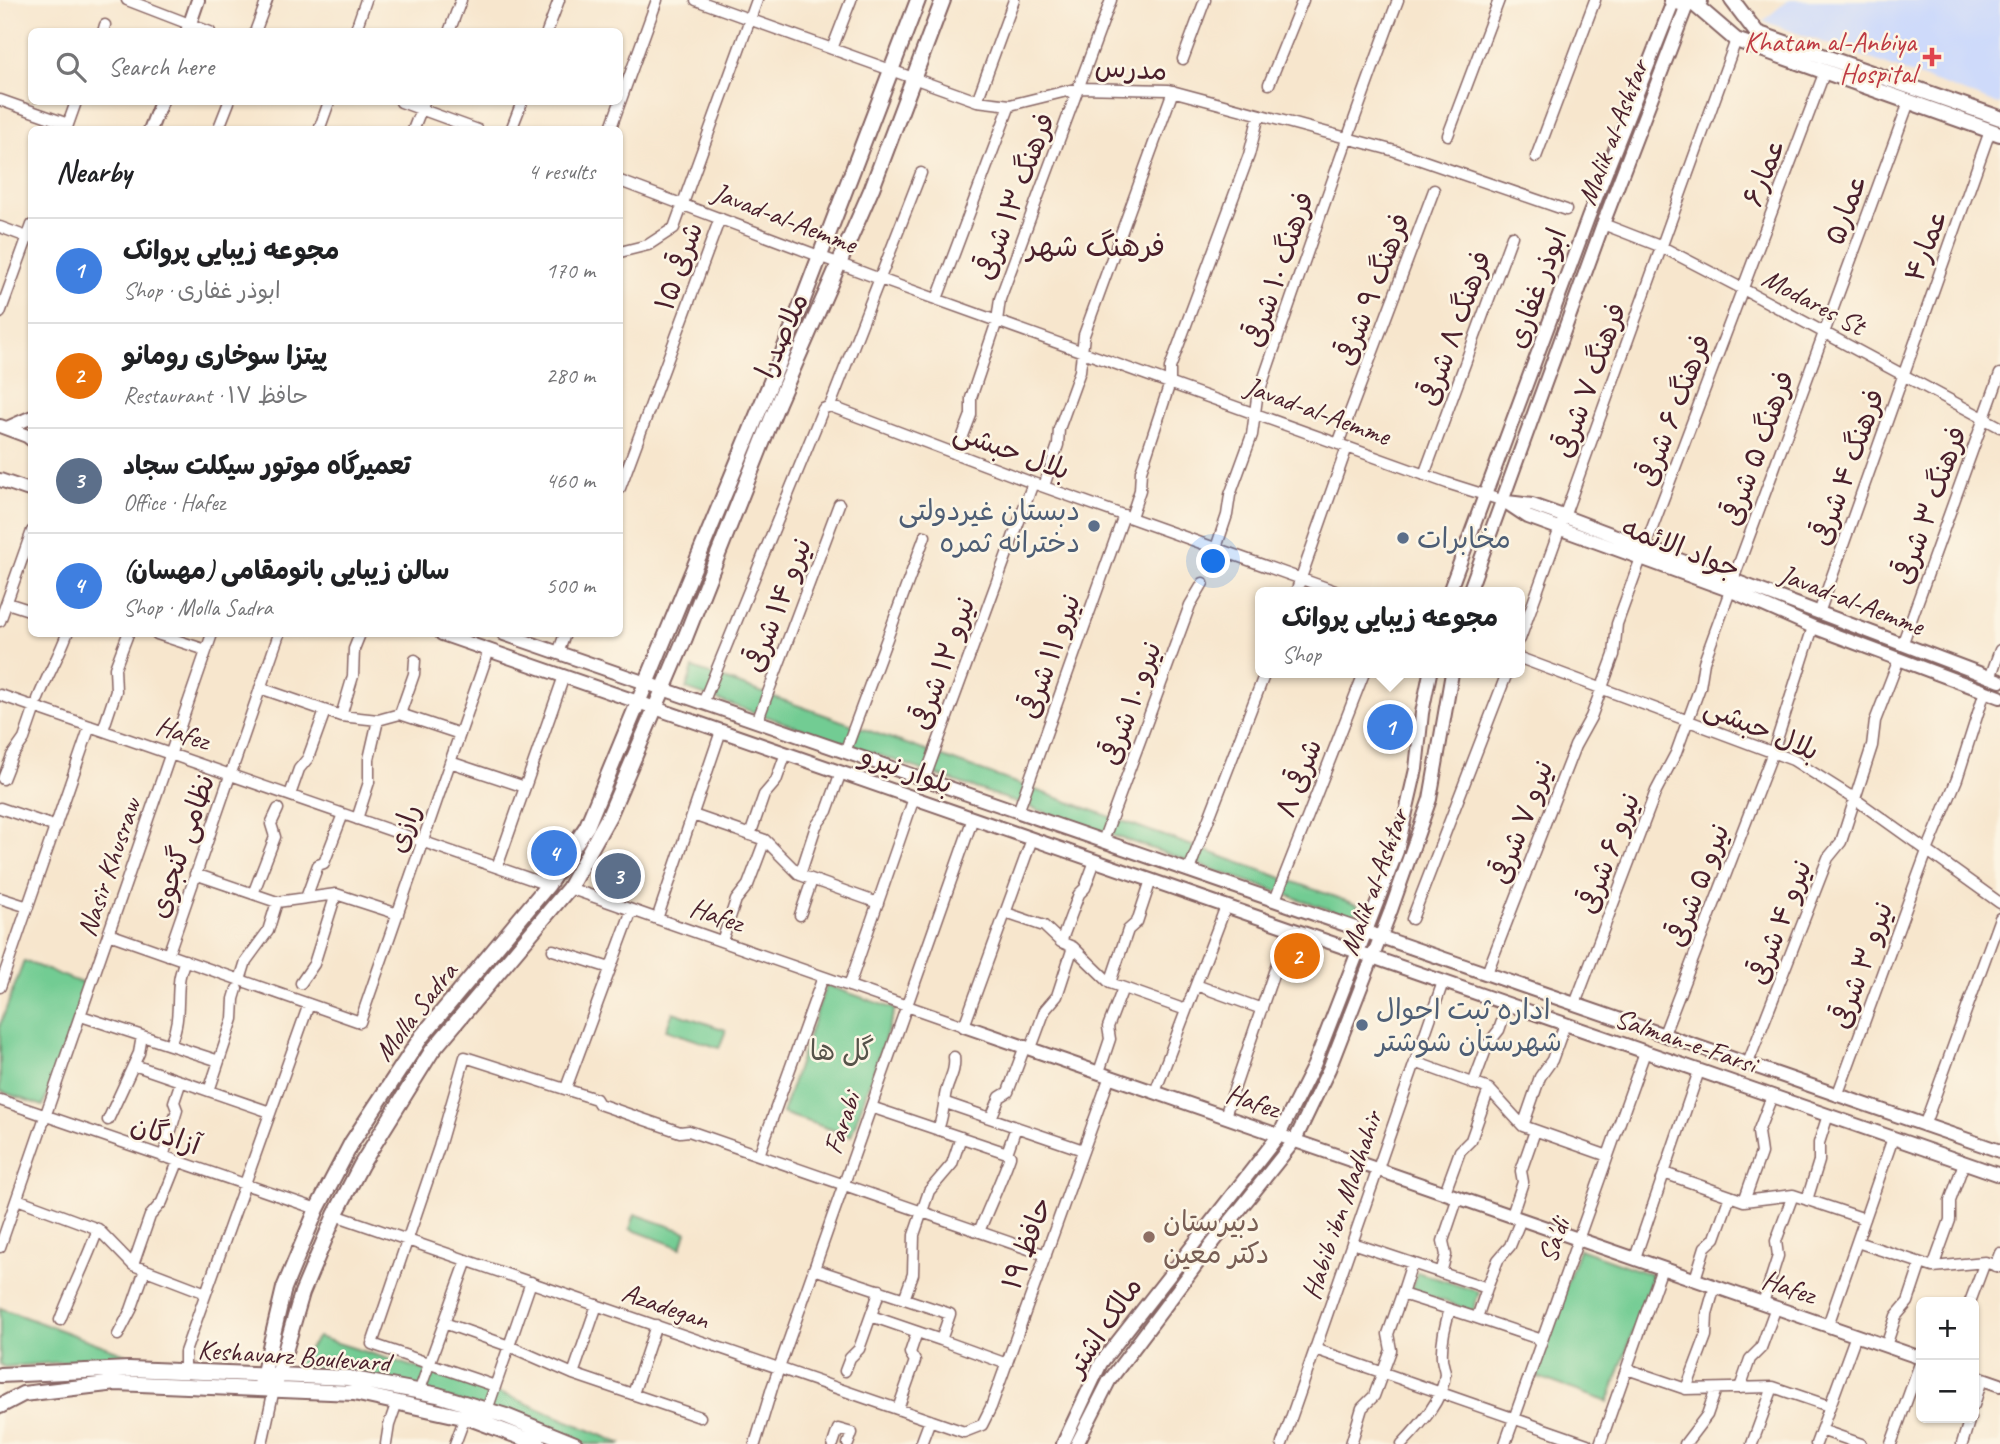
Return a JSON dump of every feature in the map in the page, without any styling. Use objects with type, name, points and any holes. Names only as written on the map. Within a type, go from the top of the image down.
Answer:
[{"type":"main road","name":"ملاصدرا","points":[[645,683],[779,360],[918,0]]},
{"type":"main road","name":"ملاصدرا","points":[[663,689],[778,403],[872,188],[943,0]]},
{"type":"main road","points":[[1732,0],[1757,33],[1956,110],[1995,132]]},
{"type":"main road","points":[[1685,2],[1736,40],[1909,102],[2000,118]]},
{"type":"main road","name":"Molla Sadra","points":[[269,1382],[284,1288],[317,1209],[352,1142],[422,1036],[548,885],[587,826],[645,683]]},
{"type":"main road","name":"Molla Sadra","points":[[269,1382],[335,1214],[361,1165],[432,1051],[569,888],[610,814],[663,689]]},
{"type":"main road","name":"Keshavarz Boulevard","points":[[0,1375],[129,1369],[185,1371],[354,1393],[465,1417],[521,1441],[539,1444]]},
{"type":"main road","name":"Keshavarz Boulevard","points":[[0,1405],[23,1394],[116,1383],[269,1382],[348,1378],[419,1392],[487,1410],[575,1444]]},
{"type":"street","points":[[127,0],[188,28],[198,0]]},
{"type":"street","points":[[256,28],[267,0]]},
{"type":"street","points":[[356,28],[366,0]]},
{"type":"street","points":[[450,28],[461,0]]},
{"type":"street","points":[[548,28],[559,0]]},
{"type":"street","points":[[623,94],[657,0]]},
{"type":"street","name":"مدرس","points":[[696,0],[977,101],[1010,105],[1079,88],[1173,91],[1395,151],[1566,211]]},
{"type":"street","points":[[623,251],[648,245],[674,228],[757,0]]},
{"type":"street","points":[[832,49],[851,0]]},
{"type":"street","points":[[977,101],[1014,0]]},
{"type":"street","name":"فرهنگ ۱۳ شرقی","points":[[956,454],[971,415],[971,398],[997,321],[1000,299],[1111,0]]},
{"type":"street","points":[[1183,59],[1205,0]]},
{"type":"street","points":[[1269,84],[1303,0]]},
{"type":"street","name":"فرهنگ ۱۰ شرقی","points":[[1216,548],[1227,515],[1230,495],[1252,435],[1256,398],[1333,182],[1345,139],[1398,0]]},
{"type":"street","points":[[1448,135],[1499,0]]},
{"type":"street","points":[[1536,157],[1595,0]]},
{"type":"street","name":"Malik al-Ashtar","points":[[1471,587],[1685,2]]},
{"type":"street","name":"ابوذر غفاری","points":[[1451,587],[1588,218],[1685,2]]},
{"type":"street","name":"فرهنگ ۷ شرقی","points":[[1525,624],[1736,40]]},
{"type":"street","name":"عمار۶","points":[[1743,289],[1825,72]]},
{"type":"street","name":"نیرو ۱۲ شرقی","points":[[924,780],[1039,485],[1058,445],[1059,429],[1080,371],[1084,335],[1173,91]]},
{"type":"street","points":[[0,100],[65,126]]},
{"type":"street","name":"عمار۵","points":[[1824,332],[1909,102]]},
{"type":"street","points":[[67,126],[75,105]]},
{"type":"street","points":[[151,126],[159,105]]},
{"type":"street","points":[[220,126],[228,105]]},
{"type":"street","points":[[320,126],[328,105]]},
{"type":"street","points":[[415,126],[422,105],[469,126]]},
{"type":"street","points":[[513,126],[521,105]]},
{"type":"street","points":[[611,126],[619,105]]},
{"type":"street","points":[[937,299],[1010,105]]},
{"type":"street","name":"نیرو ۱۱ شرقی","points":[[1018,811],[1127,516],[1140,490],[1141,471],[1170,383],[1170,368],[1249,155],[1259,115]]},
{"type":"street","name":"عمار۴","points":[[1903,375],[1995,132]]},
{"type":"street","points":[[703,703],[823,409],[830,406],[921,173]]},
{"type":"street","name":"Javad-al-Aemme","points":[[623,182],[880,279],[1424,475],[1504,501]]},
{"type":"street","name":"فرهنگ ۹ شرقی","points":[[1298,587],[1342,445],[1434,190]]},
{"type":"street","name":"۱۵ شرقی","points":[[623,480],[720,218]]},
{"type":"street","name":"Modares St","points":[[1603,225],[1662,247],[2000,428]]},
{"type":"street","points":[[0,227],[27,237],[0,313]]},
{"type":"street","name":"فرهنگ ۸ شرقی","points":[[1424,475],[1512,236]]},
{"type":"street","name":"فرهنگ ۶ شرقی","points":[[1601,689],[1614,655],[1617,624],[1743,289]]},
{"type":"street","name":"فرهنگ ۵ شرقی","points":[[1688,721],[1700,687],[1704,662],[1824,332]]},
{"type":"street","name":"فرهنگ ۳ شرقی","points":[[1902,645],[2000,374]]},
{"type":"street","name":"فرهنگ ۴ شرقی","points":[[1819,613],[1903,375]]},
{"type":"street","name":"بلال حبشی","points":[[830,406],[1039,485],[1324,587]]},
{"type":"street","points":[[4,427],[28,418]]},
{"type":"street","points":[[4,427],[28,437]]},
{"type":"street","points":[[6,483],[28,490]]},
{"type":"street","name":"جواد الائمه","points":[[1504,501],[1528,517],[1560,522],[1731,585],[1813,627],[2000,697]]},
{"type":"street","name":"نیرو ۱۴ شرقی","points":[[757,722],[839,504]]},
{"type":"street","points":[[845,752],[925,536]]},
{"type":"street","points":[[0,621],[28,542]]},
{"type":"street","name":"نیرو ۱۰ شرقی","points":[[1103,841],[1190,605],[1203,583]]},
{"type":"street","name":"Javad-al-Aemme","points":[[1731,585],[1819,613],[1995,680]]},
{"type":"street","points":[[6,603],[28,610]]},
{"type":"street","name":"نیرو ۵ شرقی","points":[[1664,1034],[1773,752],[1813,627]]},
{"type":"street","points":[[1,782],[12,756],[24,739],[36,703],[66,637]]},
{"type":"street","points":[[103,730],[116,691],[115,668],[127,637]]},
{"type":"street","points":[[166,637],[206,650]]},
{"type":"street","name":"Nasir Khusraw","points":[[0,1247],[4,1224],[17,1199],[47,1116],[211,637]]},
{"type":"street","name":"نظامی گنجوی","points":[[168,955],[278,637]]},
{"type":"street","points":[[341,716],[353,677],[355,649],[359,637]]},
{"type":"street","name":"بلوار نیرو","points":[[451,637],[1357,952]]},
{"type":"street","points":[[513,637],[663,689]]},
{"type":"street","points":[[558,653],[564,637]]},
{"type":"street","name":"رازی","points":[[309,1004],[360,1022],[489,650]]},
{"type":"street","points":[[1995,680],[2000,650]]},
{"type":"street","name":"نیرو ۴ شرقی","points":[[1748,1063],[1828,858],[1841,842],[1872,746],[1875,721],[1899,659]]},
{"type":"street","points":[[400,714],[414,674],[415,660]]},
{"type":"street","name":"بلال حبشی","points":[[1525,660],[1793,760],[1855,799],[2000,902]]},
{"type":"street","points":[[497,867],[564,676]]},
{"type":"street","points":[[1189,870],[1263,678]]},
{"type":"street","name":"۸ شرقی","points":[[1275,900],[1362,678]]},
{"type":"street","points":[[1365,931],[1397,851],[1416,769],[1429,678]]},
{"type":"street","name":"Malik al-Ashtar","points":[[1077,1444],[1109,1381],[1295,1140],[1329,1069],[1381,936],[1430,799],[1451,678]]},
{"type":"street","points":[[1412,919],[1505,678]]},
{"type":"street","points":[[260,688],[341,716],[378,720],[400,714],[460,734]]},
{"type":"street","name":"بلوار نیرو","points":[[663,689],[1365,931]]},
{"type":"street","name":"نیرو ۷ شرقی","points":[[1487,973],[1575,746],[1591,716],[1601,689]]},
{"type":"street","name":"نیرو ۳ شرقی","points":[[1837,1096],[1927,851],[1957,779],[1962,756],[1985,691]]},
{"type":"street","name":"Hafez","points":[[0,695],[36,703],[90,726],[548,885]]},
{"type":"street","points":[[290,795],[299,769],[308,758],[325,710]]},
{"type":"street","points":[[358,819],[369,782],[369,759],[378,720]]},
{"type":"street","name":"نیرو ۶ شرقی","points":[[1576,1003],[1656,791],[1676,753],[1688,721]]},
{"type":"street","points":[[0,987],[90,726]]},
{"type":"street","points":[[657,919],[721,731]]},
{"type":"street","points":[[750,835],[764,795],[776,781],[786,753]]},
{"type":"street","points":[[450,762],[525,787]]},
{"type":"street","points":[[800,875],[816,826],[827,811],[841,772]]},
{"type":"street","points":[[849,986],[914,798]]},
{"type":"street","points":[[0,808],[56,827]]},
{"type":"street","points":[[254,894],[275,837],[271,824],[278,808]]},
{"type":"street","points":[[306,898],[318,865],[324,863],[343,814]]},
{"type":"street","points":[[693,815],[765,840],[800,875],[878,903]]},
{"type":"street","name":"Farabi","points":[[755,1444],[779,1368],[973,818]]},
{"type":"street","points":[[964,1026],[1032,839]]},
{"type":"street","points":[[722,941],[736,900],[748,885],[765,840]]},
{"type":"street","points":[[1061,942],[1095,861]]},
{"type":"street","points":[[195,874],[277,902],[337,894],[398,914]]},
{"type":"street","points":[[800,915],[812,880]]},
{"type":"street","points":[[1110,983],[1128,930],[1137,922],[1151,880]]},
{"type":"street","name":"Hafez","points":[[569,888],[1828,1325],[1916,1358]]},
{"type":"street","points":[[301,983],[314,964],[337,894]]},
{"type":"street","points":[[0,898],[28,907]]},
{"type":"street","points":[[209,1091],[233,1019],[246,961],[268,931],[277,902]]},
{"type":"street","points":[[1155,1092],[1226,906]]},
{"type":"street","points":[[566,1088],[632,910]]},
{"type":"street","points":[[1006,913],[1044,926],[1061,942],[1073,947],[1110,983],[1186,1010]]},
{"type":"street","points":[[1924,1126],[2000,918]]},
{"type":"street","points":[[1225,1116],[1289,928]]},
{"type":"street","name":"Malik al-Ashtar","points":[[1357,952],[1365,931]]},
{"type":"street","name":"Salman-e-Farsi","points":[[1365,931],[2000,1151]]},
{"type":"street","points":[[109,934],[185,960],[239,984],[309,1004],[185,1352],[185,1371]]},
{"type":"street","points":[[991,1118],[1000,1097],[1008,1092],[1045,1010],[1057,996],[1073,947]]},
{"type":"street","points":[[553,950],[610,968]]},
{"type":"street","name":"Salman-e-Farsi","points":[[1357,952],[2000,1175]]},
{"type":"street","name":"مالک اشتر","points":[[1063,1444],[1101,1363],[1279,1135],[1314,1065],[1357,952]]},
{"type":"street","points":[[171,1041],[176,1030],[180,998],[178,982],[185,960]]},
{"type":"street","points":[[759,1155],[823,976]]},
{"type":"street","name":"Habib ibn Madhahir","points":[[1282,1444],[1443,982]]},
{"type":"street","points":[[1196,985],[1262,1009]]},
{"type":"street","name":"حافظ ۱۹","points":[[982,1425],[1007,1364],[1083,1150],[1105,1074],[1111,1038],[1108,1027],[1123,988]]},
{"type":"street","points":[[1473,1084],[1488,1044],[1499,1030],[1508,1004]]},
{"type":"street","points":[[81,1016],[219,1062]]},
{"type":"street","points":[[1523,1126],[1540,1077],[1552,1060],[1565,1024]]},
{"type":"street","points":[[108,1120],[139,1054],[142,1037]]},
{"type":"street","name":"Sa'di","points":[[1505,1444],[1644,1052]]},
{"type":"street","points":[[495,1386],[372,1344],[408,1240],[465,1056],[566,1088],[596,1099],[599,1104],[680,1132],[688,1131],[1046,1255]]},
{"type":"street","points":[[938,1130],[955,1068],[954,1057]]},
{"type":"street","points":[[1415,1062],[1489,1089],[1523,1126],[1608,1156]]},
{"type":"street","points":[[134,1065],[270,1112]]},
{"type":"street","points":[[1635,1258],[1699,1071]]},
{"type":"street","points":[[163,1157],[177,1110],[174,1102],[181,1081]]},
{"type":"street","points":[[1445,1192],[1460,1151],[1471,1140],[1489,1089]]},
{"type":"street","points":[[1744,1201],[1760,1153],[1758,1132],[1772,1096]]},
{"type":"street","name":"آزادگان","points":[[0,1100],[317,1209]]},
{"type":"street","points":[[946,1103],[1083,1150]]},
{"type":"street","points":[[871,1107],[1010,1156],[979,1232]]},
{"type":"street","points":[[1807,1200],[1819,1161],[1819,1143],[1828,1115]]},
{"type":"street","points":[[1007,1153],[1016,1126]]},
{"type":"street","points":[[1477,1318],[1498,1260],[1510,1246],[1523,1182],[1521,1171],[1535,1131]]},
{"type":"street","points":[[904,1298],[913,1274],[914,1235],[921,1212],[929,1191],[952,1164],[961,1137]]},
{"type":"street","points":[[1828,1325],[1893,1138]]},
{"type":"street","points":[[133,1265],[150,1216],[162,1202],[178,1162]]},
{"type":"street","points":[[1933,1267],[1950,1220],[1950,1202],[1964,1163]]},
{"type":"street","points":[[1664,1173],[1744,1201],[1793,1195],[1865,1219]]},
{"type":"street","points":[[1740,1388],[1750,1359],[1761,1349],[1778,1256],[1776,1241],[1793,1195]]},
{"type":"street","points":[[1695,1279],[1705,1247],[1715,1238],[1730,1196]]},
{"type":"street","points":[[1441,1272],[1446,1255],[1443,1241],[1458,1197]]},
{"type":"street","points":[[17,1199],[98,1229],[133,1265],[206,1293]]},
{"type":"street","name":"Azadegan","points":[[335,1214],[964,1432],[982,1425]]},
{"type":"street","points":[[60,1320],[72,1289],[85,1267],[98,1229]]},
{"type":"street","points":[[1857,1242],[1933,1267],[1993,1265]]},
{"type":"street","points":[[1352,1243],[1487,1288]]},
{"type":"street","points":[[1973,1297],[2000,1253]]},
{"type":"street","points":[[419,1392],[467,1260]]},
{"type":"street","points":[[1351,1444],[1362,1408],[1374,1396],[1391,1350],[1388,1334],[1412,1263]]},
{"type":"street","points":[[1886,1346],[1896,1316],[1908,1302],[1921,1263]]},
{"type":"street","points":[[1601,1444],[1662,1268]]},
{"type":"street","points":[[814,1269],[950,1314],[941,1340]]},
{"type":"street","points":[[118,1335],[131,1310],[145,1270]]},
{"type":"street","points":[[487,1410],[531,1282]]},
{"type":"street","points":[[1686,1389],[1706,1336],[1707,1314],[1716,1286]]},
{"type":"street","points":[[845,1371],[850,1357],[859,1349],[880,1290]]},
{"type":"street","points":[[1402,1294],[1542,1340]]},
{"type":"street","points":[[573,1374],[597,1305]]},
{"type":"street","points":[[1402,1444],[1432,1410],[1445,1374],[1441,1357],[1450,1310]]},
{"type":"street","points":[[871,1316],[1007,1364]]},
{"type":"street","points":[[444,1323],[509,1346],[573,1374],[700,1417]]},
{"type":"street","points":[[633,1394],[656,1325]]},
{"type":"street","points":[[898,1409],[915,1361],[910,1353],[916,1332]]},
{"type":"street","points":[[1816,1444],[1856,1335]]},
{"type":"street","points":[[1315,1349],[1514,1418],[1568,1441],[1587,1444]]},
{"type":"street","points":[[1626,1369],[1686,1389],[1773,1387],[1829,1406]]},
{"type":"street","points":[[1891,1444],[1916,1374]]},
{"type":"street","points":[[1979,1378],[2000,1385]]},
{"type":"street","points":[[262,1444],[269,1382]]},
{"type":"street","points":[[1752,1444],[1773,1387]]},
{"type":"street","points":[[1685,1444],[1707,1415],[1716,1388]]},
{"type":"street","points":[[386,1444],[397,1402]]},
{"type":"street","points":[[454,1444],[465,1417]]},
{"type":"street","points":[[921,1444],[930,1420]]},
{"type":"street","points":[[1962,1444],[1968,1423]]},
{"type":"street","points":[[833,1444],[838,1429],[852,1433],[848,1444]]},
{"type":"street","points":[[1821,1430],[1861,1444]]},
{"type":"shaded area","name":"Khatam al-Anbiya Hospital","points":[[1788,0],[2000,0],[2000,105],[1763,21]]},
{"type":"green space","points":[[693,668],[1358,905],[1354,918],[686,689]]},
{"type":"green space","points":[[24,961],[87,985],[43,1106],[0,1091],[0,1025]]},
{"type":"green space","name":"گل ها","points":[[826,985],[895,1009],[851,1136],[782,1113]]},
{"type":"green space","points":[[673,1012],[726,1030],[719,1048],[666,1030]]},
{"type":"green space","points":[[635,1214],[686,1232],[681,1248],[630,1229]]},
{"type":"green space","points":[[1579,1249],[1653,1275],[1608,1402],[1535,1376]]},
{"type":"green space","points":[[1417,1272],[1479,1292],[1473,1311],[1411,1290]]},
{"type":"green space","points":[[0,1308],[131,1356],[4,1367],[0,1364]]},
{"type":"green space","points":[[318,1337],[511,1397],[622,1444],[578,1444],[487,1410],[345,1369],[294,1367]]},
{"type":"place","name":"Khatam al-Anbiya Hospital","points":[[1932,57]]},
{"type":"place","name":"دبستان غیردولتی دخترانه ثمره","points":[[1094,526]]},
{"type":"place","name":"مخابرات","points":[[1403,538]]},
{"type":"place","name":"مجوعه زیبایی پروانک","points":[[1390,727]]},
{"type":"place","name":"سالن زیبایی بانومقامی (مهسان)","points":[[554,853]]},
{"type":"place","name":"تعمیرگاه موتور سیکلت سجاد","points":[[618,876]]},
{"type":"place","name":"پیتزا سوخاری رومانو","points":[[1297,956]]},
{"type":"place","name":"اداره ثبت احوال شهرستان شوشتر","points":[[1362,1025]]},
{"type":"place","name":"دبیرستان دکتر معین","points":[[1149,1237]]},
{"type":"district","name":"فرهنگ شهر","points":[[1096,246]]}]
